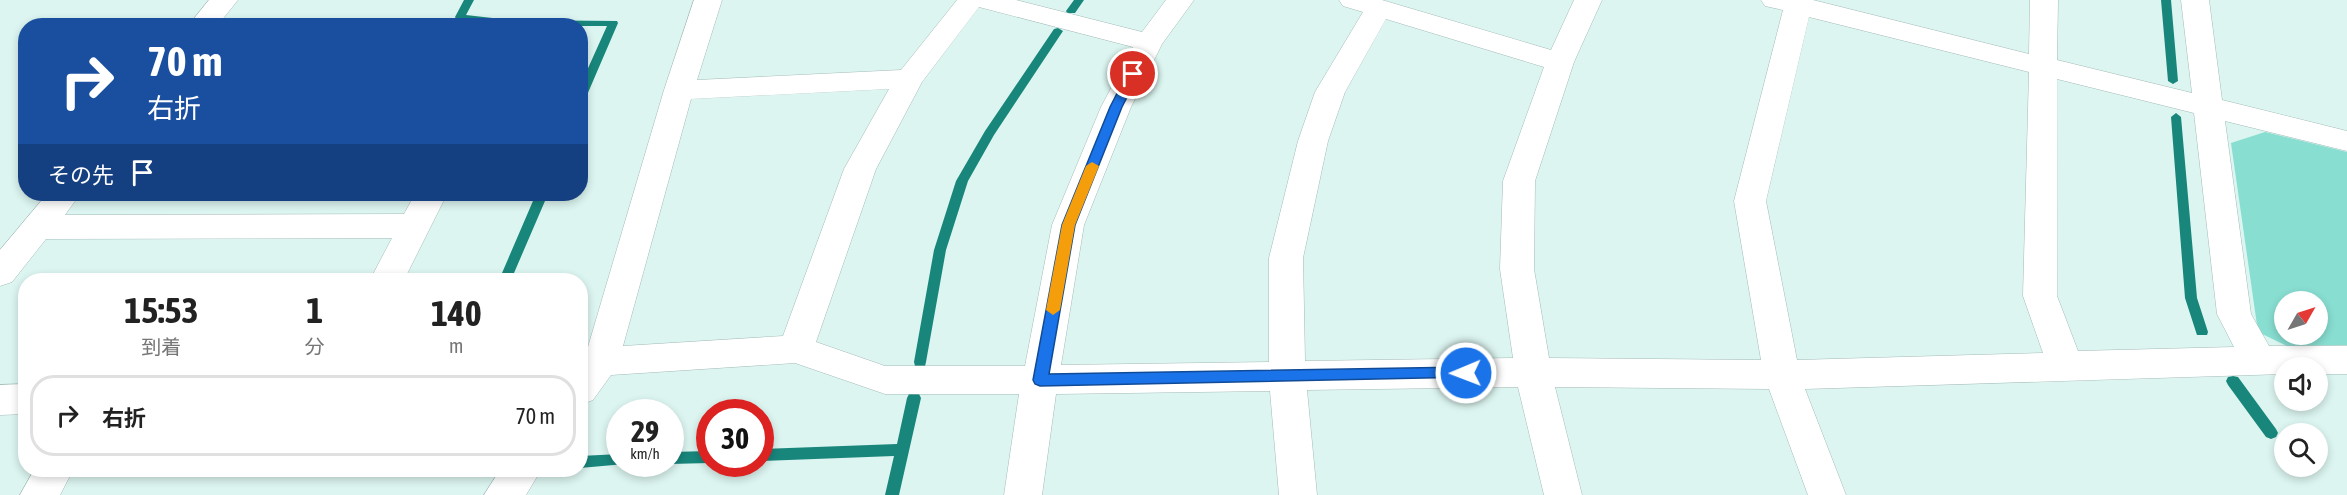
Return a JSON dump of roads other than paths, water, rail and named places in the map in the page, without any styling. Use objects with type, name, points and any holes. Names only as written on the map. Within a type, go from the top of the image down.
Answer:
[{"type":"street","points":[[209,18],[224,0]]},
{"type":"street","points":[[708,0],[591,376],[796,349],[885,380],[1040,380],[1533,372],[1782,375],[2259,360],[2347,360]]},
{"type":"street","points":[[796,349],[860,169],[909,79],[971,0]]},
{"type":"street","points":[[983,0],[1149,42]]},
{"type":"street","points":[[1023,495],[1032,425],[1068,225],[1116,107],[1149,42],[1180,0]]},
{"type":"street","points":[[1563,495],[1533,372],[1516,269],[1519,181],[1560,62],[1588,0]]},
{"type":"street","points":[[2044,0],[2040,296],[2066,366]]},
{"type":"street","points":[[2195,0],[2234,314],[2259,360]]},
{"type":"street","points":[[1827,495],[1782,375],[1750,201],[1791,2],[2347,141]]},
{"type":"street","points":[[1298,495],[1287,375],[1286,258],[1314,141],[1330,92],[1366,4],[1560,62]]},
{"type":"street","points":[[679,90],[909,79]]},
{"type":"street","points":[[0,273],[58,201]]},
{"type":"street","points":[[390,273],[427,201]]},
{"type":"street","points":[[36,228],[413,226]]},
{"type":"street","points":[[0,400],[18,399]]},
{"type":"street","points":[[39,495],[50,477]]},
{"type":"street","points":[[503,495],[517,477]]},
{"type":"waterway","points":[[468,18],[460,17],[469,0]]},
{"type":"waterway","points":[[1071,11],[1079,0]]},
{"type":"waterway","points":[[2166,0],[2173,81]]},
{"type":"waterway","points":[[588,23],[613,23],[588,81]]},
{"type":"waterway","points":[[920,362],[940,250],[962,181],[989,134],[1058,31]]},
{"type":"waterway","points":[[2176,117],[2191,298],[2202,332]]},
{"type":"waterway","points":[[508,273],[539,201]]},
{"type":"waterway","points":[[2233,381],[2271,433]]},
{"type":"waterway","points":[[892,495],[914,398]]},
{"type":"waterway","points":[[774,455],[902,450]]},
{"type":"waterway","points":[[684,458],[696,457]]},
{"type":"waterway","points":[[588,462],[606,461]]}]
